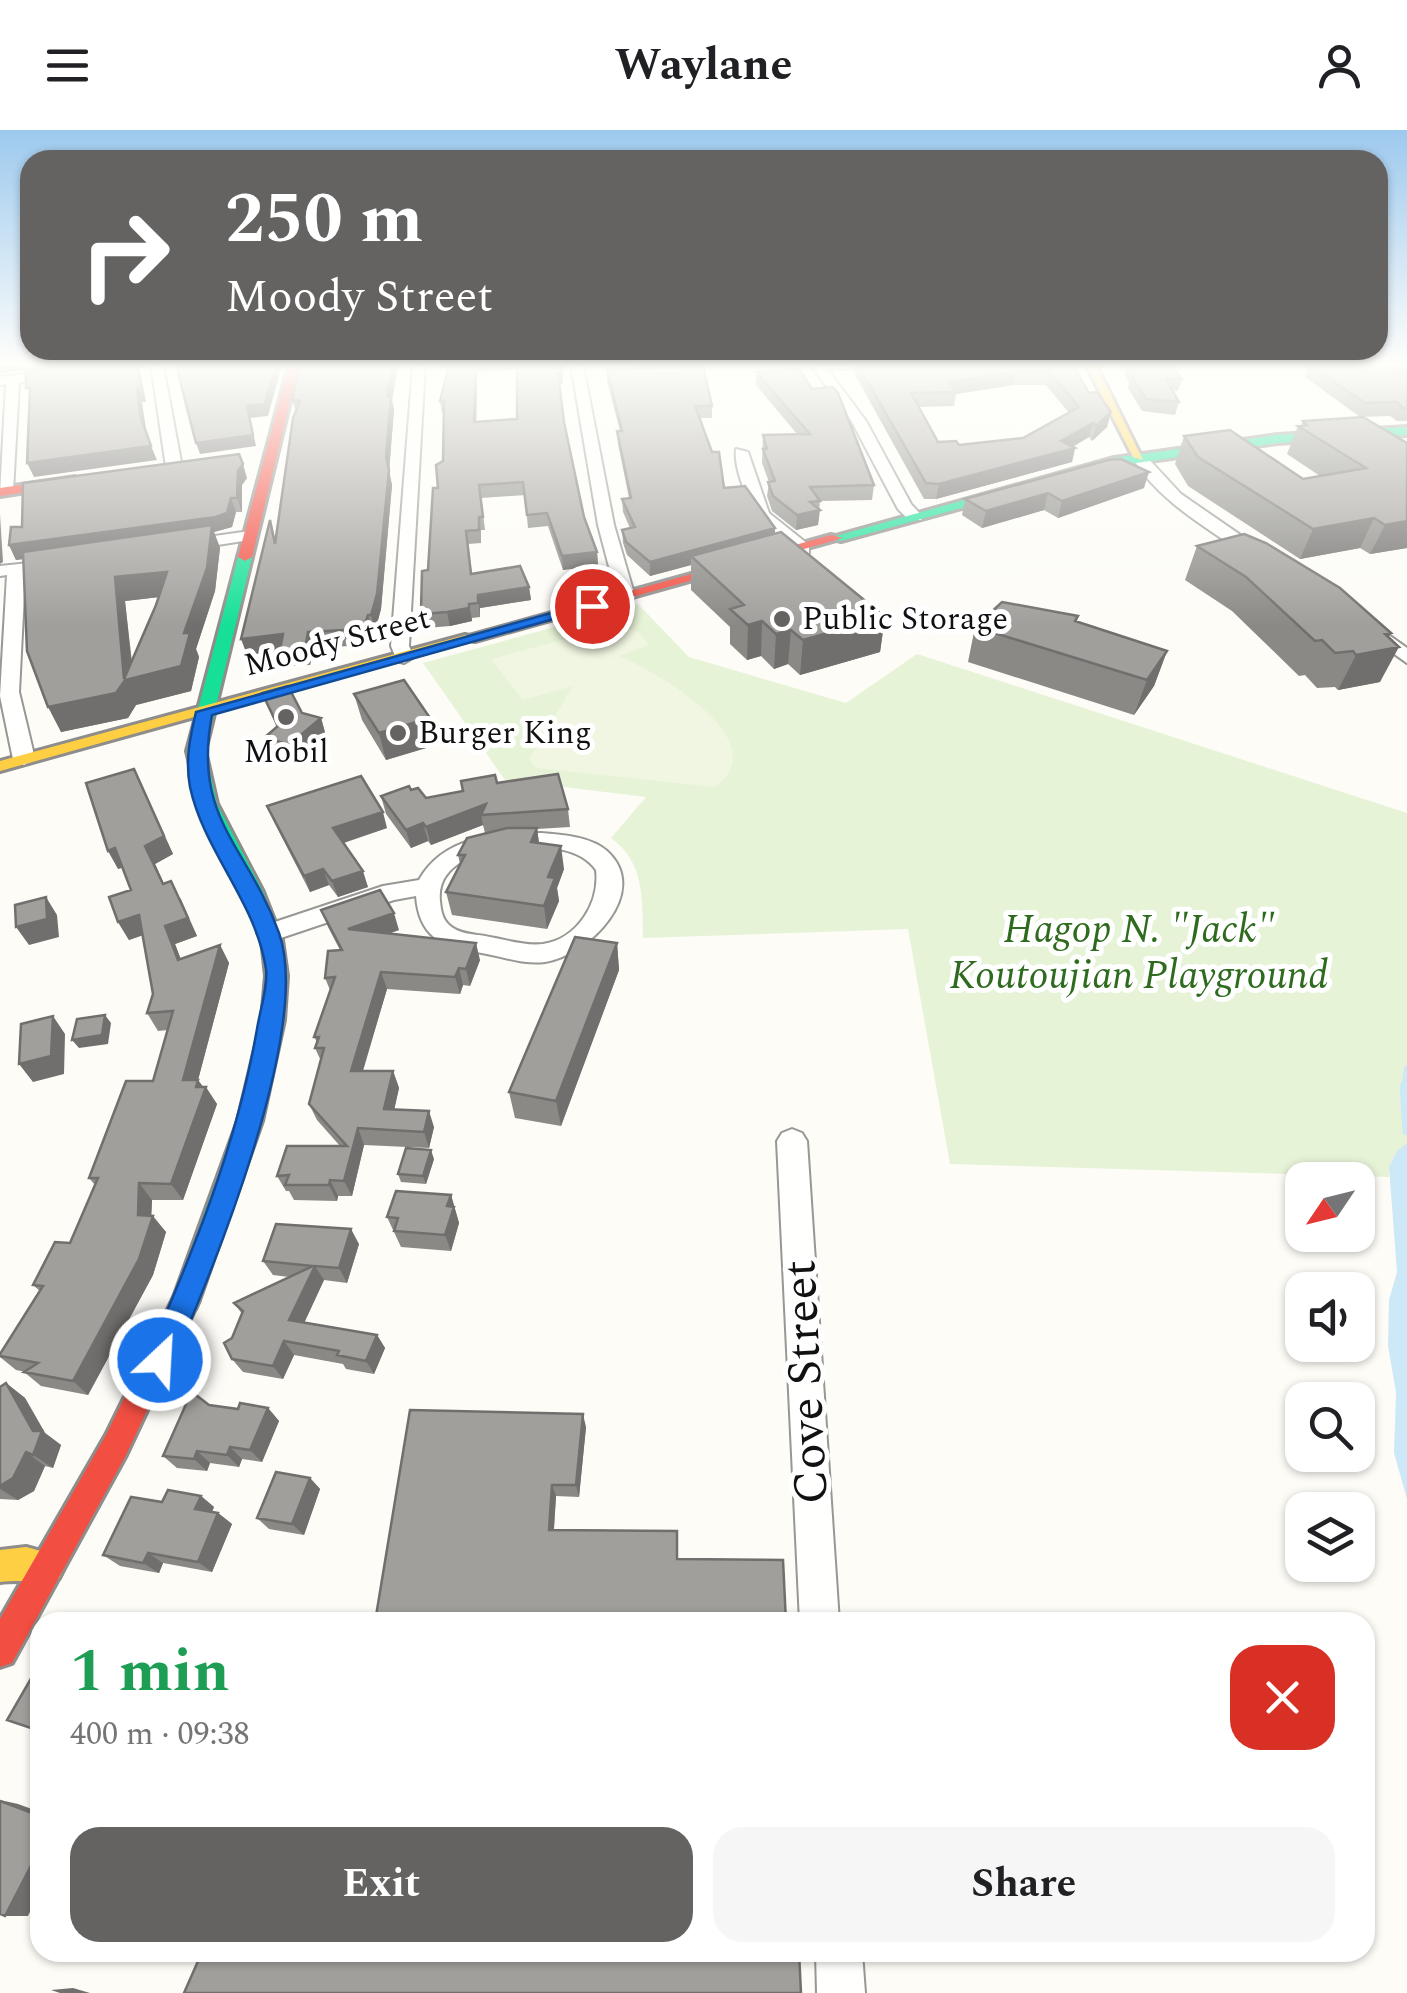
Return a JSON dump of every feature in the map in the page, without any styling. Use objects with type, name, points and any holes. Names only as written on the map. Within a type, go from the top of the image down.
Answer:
[{"type":"street","points":[[4,452],[2,491],[99,478]]},
{"type":"street","points":[[171,452],[174,467]]},
{"type":"street","points":[[0,1651],[160,1360],[229,1189],[248,1125],[274,1006],[277,964],[269,933],[212,821],[200,787],[196,752],[250,536],[262,452]]},
{"type":"street","points":[[404,658],[400,646],[413,452]]},
{"type":"street","points":[[592,452],[606,525],[626,597]]},
{"type":"street","points":[[741,452],[762,515],[803,549]]},
{"type":"street","points":[[876,452],[904,506],[915,518]]},
{"type":"street","points":[[1136,452],[1146,470],[1167,488],[1275,566]]},
{"type":"street","name":"Moody Street","points":[[0,766],[1138,457],[1178,452]]},
{"type":"street","points":[[153,550],[250,536]]},
{"type":"street","points":[[24,759],[9,698],[8,571],[74,562]]},
{"type":"street","points":[[1356,617],[1407,657]]},
{"type":"street","points":[[511,840],[568,844],[588,850],[604,862],[610,880],[607,899],[594,922],[568,944],[540,954],[443,934],[430,910],[430,886],[438,869],[452,856],[480,844],[511,840]]},
{"type":"street","points":[[269,933],[390,892],[430,886]]},
{"type":"street","name":"Cove Street","points":[[792,1141],[819,1612]]},
{"type":"street","points":[[0,1566],[26,1563],[48,1567]]},
{"type":"street","points":[[840,1962],[842,1993]]},
{"type":"green space","name":"Hagop N. \"Jack\" Koutoujian Playground","points":[[638,604],[689,657],[846,703],[917,654],[1407,813],[1407,1143],[1394,1158],[1389,1177],[1375,1177],[1375,1162],[1285,1162],[1285,1174],[950,1164],[908,929],[643,938],[636,870],[611,838],[646,797],[505,780],[423,663]]},
{"type":"green space","points":[[607,628],[637,631],[649,645],[619,656],[682,692],[722,729],[732,749],[731,769],[715,787],[536,768],[529,759],[573,686],[523,700],[491,659]]},
{"type":"water","points":[[1407,1143],[1407,1499],[1394,1453],[1396,1392],[1388,1346],[1389,1300],[1397,1272],[1389,1167],[1397,1151]]},
{"type":"building","points":[[27,452],[108,452],[27,463]]},
{"type":"building","points":[[288,452],[386,452],[389,470],[377,594],[363,629],[308,632],[305,649],[280,650],[283,634],[241,639],[270,520],[275,544]]},
{"type":"building","points":[[443,452],[570,452],[584,517],[597,552],[562,556],[547,513],[527,515],[523,482],[479,485],[483,517],[479,517],[479,530],[466,531],[471,574],[520,566],[529,587],[478,595],[478,603],[469,604],[469,608],[423,614],[422,571],[428,570],[433,488],[438,488],[436,465],[443,461]]},
{"type":"building","points":[[621,452],[719,452],[724,488],[745,486],[775,528],[650,562],[626,542],[622,530],[635,527],[622,499],[631,498]]},
{"type":"building","points":[[764,452],[861,452],[874,485],[810,487],[820,501],[810,502],[820,510],[797,515],[773,496],[768,482],[775,481]]},
{"type":"building","points":[[908,452],[1060,452],[939,484],[926,483]]},
{"type":"building","points":[[1195,452],[1263,452],[1303,479],[1366,468],[1340,452],[1407,452],[1407,521],[1385,525],[1374,518],[1313,529]]},
{"type":"building","points":[[239,454],[243,464],[238,471],[237,498],[231,498],[227,513],[9,545],[11,527],[22,527],[23,483]]},
{"type":"building","points":[[1121,459],[1149,472],[1062,501],[1048,493],[986,511],[965,499],[1108,460]]},
{"type":"building","points":[[212,525],[207,568],[184,633],[190,633],[181,666],[125,680],[116,693],[48,707],[27,651],[23,552]],"holes":[[[167,572],[124,679],[115,577]]]},
{"type":"building","points":[[781,532],[885,617],[803,640],[791,630],[776,634],[762,621],[748,625],[730,609],[744,605],[691,556]]},
{"type":"building","points":[[1244,534],[1340,588],[1391,633],[1385,634],[1399,647],[1356,655],[1353,651],[1335,653],[1322,640],[1315,641],[1246,577],[1197,546]]},
{"type":"building","points":[[1002,602],[1078,616],[1075,621],[1167,651],[1147,680],[975,627]]},
{"type":"building","points":[[404,680],[430,718],[379,733],[354,694]]},
{"type":"building","points":[[288,686],[302,713],[321,718],[289,745],[265,737],[278,726],[262,693]]},
{"type":"building","points":[[134,769],[164,836],[145,846],[163,884],[171,881],[188,918],[165,926],[178,960],[220,945],[183,1080],[198,1080],[196,1087],[206,1087],[171,1184],[139,1183],[138,1215],[153,1216],[139,1259],[73,1381],[24,1372],[38,1363],[0,1354],[43,1286],[33,1285],[55,1242],[70,1243],[98,1178],[89,1178],[126,1081],[153,1081],[173,1011],[147,1013],[153,994],[139,915],[118,922],[109,897],[131,890],[115,848],[108,851],[86,783]]},
{"type":"building","points":[[558,774],[568,809],[481,815],[486,804],[426,827],[423,823],[406,830],[381,796],[409,786],[411,790],[418,788],[426,798],[463,791],[461,781],[495,775],[497,783]]},
{"type":"building","points":[[361,776],[383,812],[333,828],[363,871],[332,881],[323,869],[304,876],[267,806]]},
{"type":"building","points":[[507,828],[537,828],[531,842],[561,846],[548,877],[555,878],[544,906],[446,892],[465,855],[458,855],[467,838]]},
{"type":"building","points":[[380,890],[394,913],[348,929],[476,943],[466,969],[459,968],[455,977],[381,972],[351,1071],[393,1071],[384,1109],[429,1111],[424,1132],[358,1128],[344,1181],[285,1185],[289,1175],[277,1176],[287,1146],[347,1146],[309,1104],[324,1048],[315,1048],[319,1037],[314,1037],[335,977],[325,978],[328,951],[342,950],[321,910]]},
{"type":"building","points":[[46,897],[47,919],[16,927],[15,905]]},
{"type":"building","points":[[575,937],[617,943],[556,1101],[509,1092]]},
{"type":"building","points":[[105,1015],[102,1035],[72,1040],[77,1019]]},
{"type":"building","points":[[53,1016],[51,1056],[19,1064],[21,1024]]},
{"type":"building","points":[[406,1148],[431,1150],[423,1176],[398,1174]]},
{"type":"building","points":[[396,1191],[451,1195],[447,1206],[454,1207],[445,1235],[394,1231],[398,1218],[387,1217]]},
{"type":"building","points":[[276,1224],[351,1229],[339,1268],[315,1266],[289,1320],[377,1335],[366,1361],[337,1355],[339,1351],[284,1341],[273,1366],[232,1359],[224,1343],[232,1338],[243,1311],[234,1303],[313,1266],[263,1261]]},
{"type":"building","points":[[6,1383],[33,1431],[42,1431],[33,1455],[26,1452],[13,1478],[0,1486],[0,1387]]},
{"type":"building","points":[[196,1395],[209,1405],[238,1409],[240,1403],[268,1408],[250,1450],[230,1447],[227,1455],[197,1451],[194,1459],[163,1456],[187,1402]]},
{"type":"building","points":[[410,1410],[583,1414],[576,1485],[552,1485],[549,1530],[677,1531],[677,1559],[783,1560],[786,1612],[377,1612]]},
{"type":"building","points":[[276,1472],[310,1478],[292,1524],[257,1518]]},
{"type":"building","points":[[168,1490],[201,1496],[195,1509],[218,1513],[198,1562],[148,1553],[143,1563],[103,1555],[131,1497],[162,1502]]},
{"type":"building","points":[[30,1680],[30,1728],[7,1720]]},
{"type":"building","points":[[0,1801],[30,1812],[30,1868],[5,1916],[0,1914]]},
{"type":"building","points":[[198,1962],[799,1962],[801,1993],[184,1993]]},
{"type":"waterway","points":[[1404,1087],[1407,1068]]},
{"type":"waterway","points":[[1404,1087],[1407,1131]]},
{"type":"traffic: fast","points":[[836,538],[1114,462],[1185,452]]},
{"type":"traffic: fast","points":[[186,1300],[250,1121],[273,1020],[276,976],[272,940],[264,915],[208,804],[196,751],[245,557]]},
{"type":"traffic: slow","points":[[1136,452],[1139,457]]},
{"type":"traffic: slow","points":[[0,766],[470,638]]},
{"type":"traffic: slow","points":[[0,1566],[26,1563],[48,1567]]},
{"type":"traffic: jam","points":[[245,557],[272,452]]},
{"type":"traffic: jam","points":[[0,492],[75,481]]},
{"type":"traffic: jam","points":[[470,638],[836,538]]},
{"type":"traffic: jam","points":[[0,1651],[116,1445],[186,1300]]},
{"type":"place","name":"Public Storage","points":[[782,619]]},
{"type":"place","name":"Mobil","points":[[286,717]]},
{"type":"place","name":"Burger King","points":[[398,733]]},
{"type":"route","points":[[160,1360],[186,1304],[236,1168],[264,1059],[277,974],[269,933],[212,821],[200,787],[196,752],[204,712],[592,606]]}]
